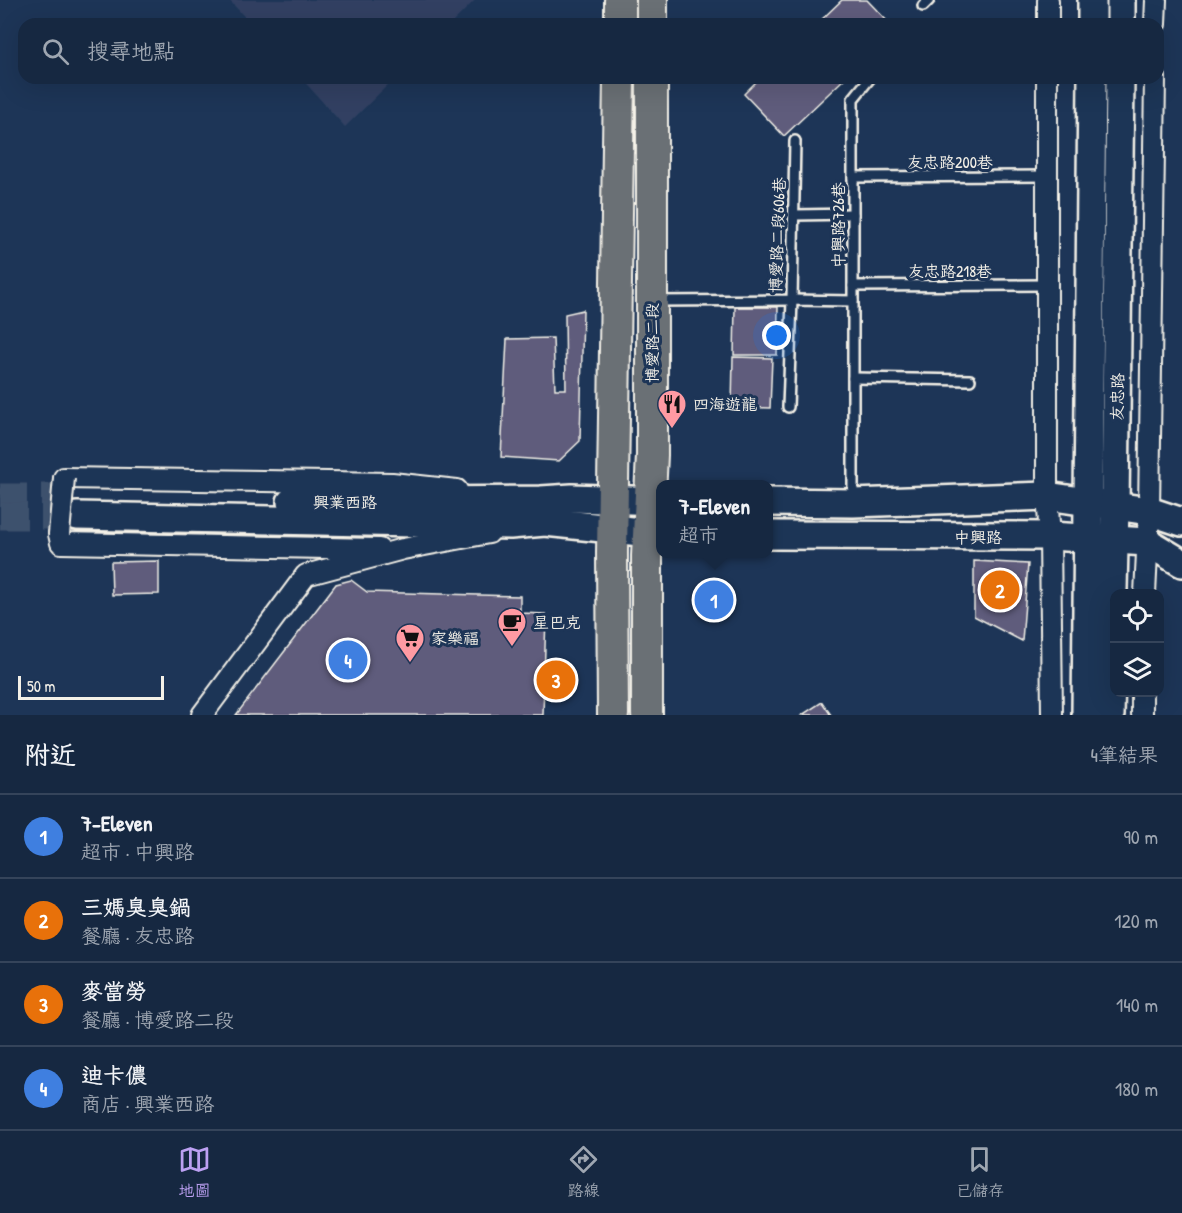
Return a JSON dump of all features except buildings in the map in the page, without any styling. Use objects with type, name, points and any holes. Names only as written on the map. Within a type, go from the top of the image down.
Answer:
[{"type":"main road","points":[[620,0],[620,18]]},
{"type":"main road","points":[[652,0],[652,18]]},
{"type":"main road","points":[[613,715],[619,84]]},
{"type":"main road","name":"博愛路二段","points":[[647,715],[647,556],[655,533],[652,84]]},
{"type":"street","points":[[1048,0],[1048,18]]},
{"type":"street","points":[[1092,0],[1092,18]]},
{"type":"street","points":[[1121,0],[1121,18]]},
{"type":"street","points":[[1155,18],[1156,0]]},
{"type":"street","points":[[1047,84],[1047,496],[1050,536],[1052,715]]},
{"type":"street","name":"友忠路","points":[[1086,715],[1092,84]]},
{"type":"street","name":"友忠路","points":[[1110,715],[1115,542],[1120,84]]},
{"type":"street","name":"友忠路","points":[[1145,589],[1149,511],[1155,84]]},
{"type":"street","points":[[403,549],[61,543],[69,506],[392,483],[543,511]]},
{"type":"street","points":[[773,502],[1047,496],[1149,511],[1182,522]]},
{"type":"street","name":"興業西路","points":[[69,506],[510,525],[572,498],[614,498]]},
{"type":"street","points":[[614,498],[655,501]]},
{"type":"street","points":[[202,715],[306,575],[543,511]]},
{"type":"street","name":"興業西路","points":[[543,511],[613,530]]},
{"type":"street","points":[[613,530],[655,533]]},
{"type":"street","name":"中興路","points":[[773,536],[1050,536],[1115,542],[1147,542]]},
{"type":"street","points":[[1147,542],[1182,563]]},
{"type":"street","points":[[1142,697],[1142,715]]},
{"type":"lane","name":"中興路726巷","points":[[853,502],[853,99],[865,84]]},
{"type":"lane","name":"博愛路二段606巷","points":[[652,301],[792,300],[795,141]]},
{"type":"lane","name":"友忠路200巷","points":[[853,177],[1047,176]]},
{"type":"lane","points":[[795,214],[853,214]]},
{"type":"lane","name":"友忠路218巷","points":[[853,286],[1046,285]]},
{"type":"lane","points":[[788,407],[792,300],[853,301]]},
{"type":"lane","points":[[853,378],[970,380]]},
{"type":"shaded area","points":[[229,0],[475,0],[457,18],[246,18]]},
{"type":"shaded area","points":[[306,84],[389,84],[345,127]]},
{"type":"tunnel","points":[[0,497],[63,497]]},
{"type":"tunnel","points":[[0,516],[77,516]]},
{"type":"place","name":"四海遊龍","points":[[672,430]]},
{"type":"place","name":"三媽臭臭鍋","points":[[1000,590]]},
{"type":"place","name":"7-Eleven","points":[[714,600]]},
{"type":"place","name":"星巴克","points":[[512,648]]},
{"type":"place","name":"迪卡儂","points":[[348,660]]},
{"type":"place","name":"家樂福","points":[[410,664]]},
{"type":"place","name":"麥當勞","points":[[556,680]]}]
